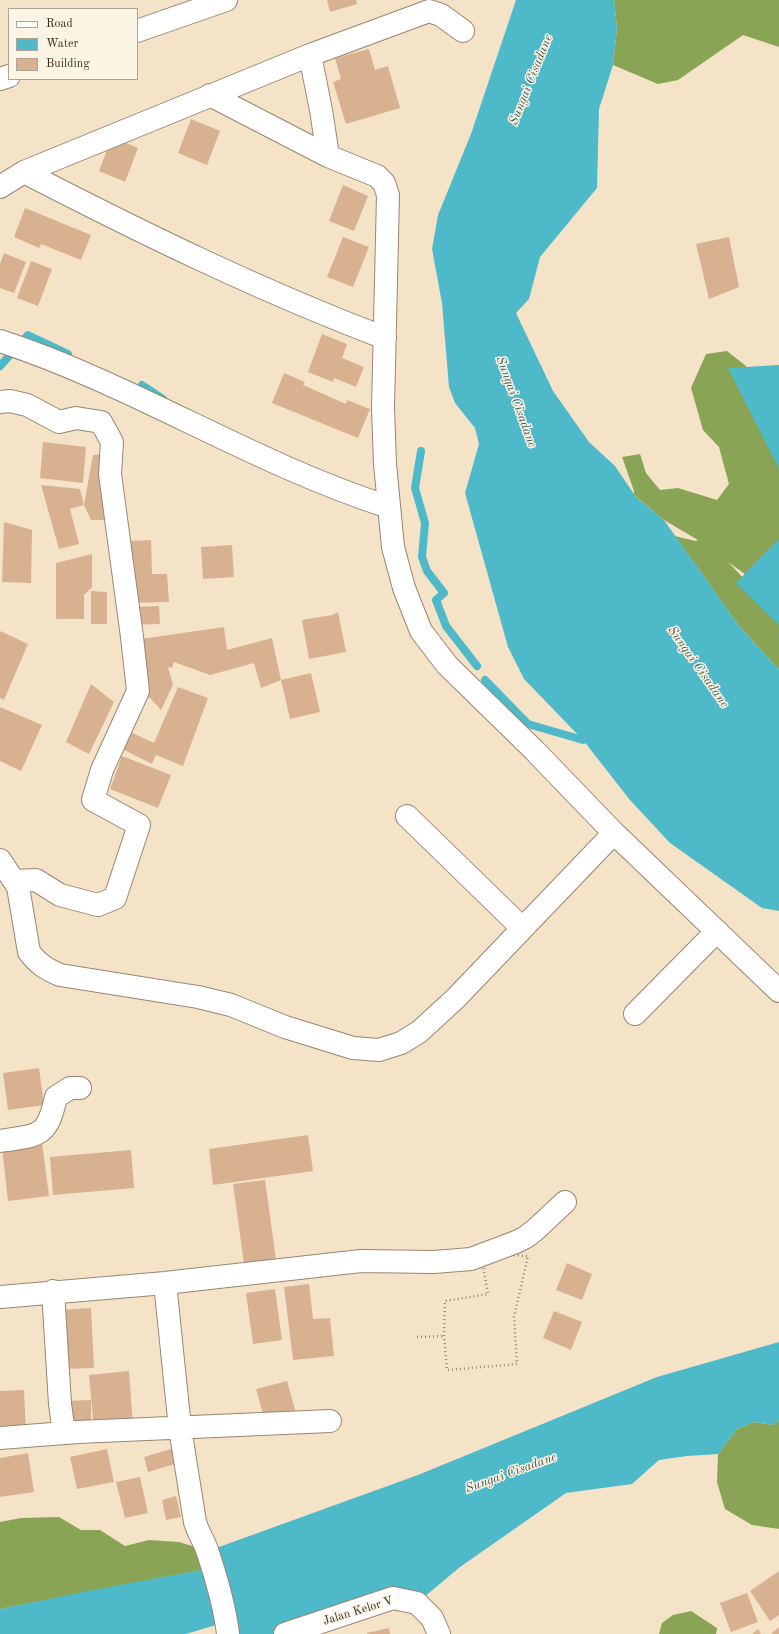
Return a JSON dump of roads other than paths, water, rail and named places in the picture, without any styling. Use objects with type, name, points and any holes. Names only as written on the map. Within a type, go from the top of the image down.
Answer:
[{"type":"street","points":[[138,31],[226,0]]},
{"type":"street","points":[[0,187],[24,172],[210,95],[310,55],[429,11],[441,15],[463,31]]},
{"type":"street","points":[[310,55],[328,156]]},
{"type":"street","points":[[210,95],[328,156],[377,176],[384,183],[388,195],[383,408],[385,464],[393,547],[404,588],[421,631],[447,665],[534,750],[614,832],[779,991]]},
{"type":"street","points":[[24,172],[170,245],[294,301],[384,338]]},
{"type":"street","points":[[0,341],[42,355],[150,402],[292,470],[337,489],[389,507]]},
{"type":"street","points":[[0,402],[10,401],[27,405],[59,422],[76,418],[101,422],[112,442],[110,474],[138,690],[102,770],[93,800],[139,825],[115,898],[98,905],[60,895],[36,880],[15,881]]},
{"type":"street","points":[[407,816],[522,928]]},
{"type":"street","points":[[0,860],[15,881],[18,888],[29,952],[35,961],[44,968],[60,975],[216,1001],[231,1005],[286,1027],[353,1048],[379,1050],[401,1044],[419,1032],[455,999],[614,832]]},
{"type":"street","points":[[635,1014],[717,931]]},
{"type":"street","points":[[0,1141],[30,1137],[44,1129],[52,1117],[56,1097],[70,1088],[80,1088]]},
{"type":"street","points":[[0,1297],[165,1282],[360,1261],[434,1262],[471,1258],[526,1237],[565,1202]]},
{"type":"street","points":[[165,1282],[180,1428],[195,1522],[208,1551],[227,1628]]},
{"type":"street","points":[[53,1291],[60,1404],[64,1433]]},
{"type":"street","points":[[0,1438],[64,1433],[330,1421]]},
{"type":"street","name":"Jalan Kelor V","points":[[285,1634],[393,1598],[418,1603],[432,1618],[439,1634]]},
{"type":"water","name":"Sungai Cisadane","points":[[516,0],[614,0],[617,28],[613,65],[599,109],[597,188],[540,257],[529,299],[516,313],[553,391],[589,442],[615,466],[636,497],[664,520],[739,626],[779,670],[779,911],[762,908],[670,843],[630,800],[583,740],[524,679],[508,647],[465,493],[479,444],[475,428],[455,403],[449,387],[442,303],[432,249],[438,215],[471,134]]},
{"type":"water","points":[[779,365],[779,469],[728,368]]},
{"type":"water","points":[[779,539],[779,625],[736,583]]},
{"type":"water","name":"Sungai Cisadane","points":[[779,1342],[779,1420],[773,1425],[754,1422],[737,1429],[718,1454],[659,1460],[632,1484],[566,1493],[460,1567],[417,1603],[285,1634],[228,1634],[226,1622],[186,1634],[0,1634],[0,1609],[212,1568],[208,1551],[418,1475],[657,1377]]},
{"type":"waterway","points":[[0,366],[28,335],[68,354]]},
{"type":"waterway","points":[[142,385],[163,399]]},
{"type":"waterway","points":[[421,451],[415,488],[425,523],[422,557],[427,571],[444,593],[436,600],[446,626],[477,666]]},
{"type":"waterway","points":[[485,680],[528,724],[583,740]]}]
